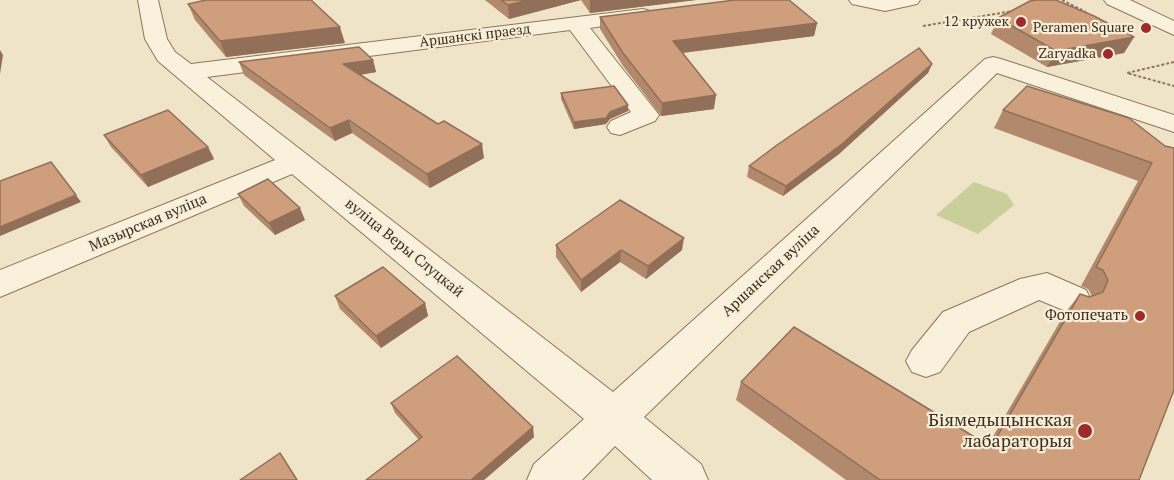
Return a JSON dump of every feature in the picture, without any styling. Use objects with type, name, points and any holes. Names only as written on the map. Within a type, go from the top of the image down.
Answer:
[{"type":"street","name":"вуліца Веры Слуцкай","points":[[148,0],[156,39],[166,56],[614,418],[685,480]]},
{"type":"street","points":[[859,0],[885,6],[910,0]]},
{"type":"street","points":[[1114,0],[1174,29]]},
{"type":"street","name":"Аршанскі праезд","points":[[186,72],[658,13]]},
{"type":"street","points":[[576,24],[646,115],[620,127]]},
{"type":"street","name":"Аршанская вуліца","points":[[550,480],[993,64],[1174,124]]},
{"type":"street","name":"Мазырская вуліца","points":[[0,284],[297,161]]},
{"type":"street","points":[[926,362],[956,322],[1033,288],[1047,286],[1073,300]]},
{"type":"path","points":[[917,27],[1021,10]]},
{"type":"path","points":[[1076,13],[1097,17],[1139,13]]},
{"type":"path","points":[[1173,63],[1127,73],[1174,86]]},
{"type":"green space","points":[[974,182],[1007,194],[1014,205],[978,234],[936,215]]},
{"type":"building","points":[[206,0],[311,0],[340,27],[220,41],[188,4]]},
{"type":"building","points":[[501,0],[528,0],[508,5]]},
{"type":"building","points":[[735,0],[789,0],[817,23],[673,41],[716,95],[662,103],[623,53],[600,17]]},
{"type":"building","points":[[1036,0],[1056,0],[1094,16],[1134,37],[1056,51],[998,18]]},
{"type":"building","points":[[359,47],[373,60],[343,64],[438,124],[444,121],[482,144],[427,174],[349,120],[330,128],[239,62]]},
{"type":"building","points":[[919,48],[932,64],[842,144],[786,186],[749,166],[777,145]]},
{"type":"building","points":[[614,86],[628,105],[610,112],[606,118],[574,122],[561,93]]},
{"type":"building","points":[[1027,86],[1129,118],[1165,146],[1174,148],[1174,390],[1139,480],[880,480],[741,382],[794,327],[991,447],[1080,294],[1089,297],[1103,292],[1108,280],[1103,270],[1096,267],[1152,163],[1003,110]]},
{"type":"building","points":[[168,110],[208,147],[141,175],[104,135]]},
{"type":"building","points":[[51,162],[76,195],[0,227],[0,181]]},
{"type":"building","points":[[268,179],[300,208],[269,223],[238,194]]},
{"type":"building","points":[[620,200],[684,238],[648,266],[621,250],[581,280],[556,245]]},
{"type":"building","points":[[383,267],[425,303],[376,336],[335,296]]},
{"type":"building","points":[[457,356],[533,427],[471,480],[366,480],[422,437],[391,403]]},
{"type":"building","points":[[280,453],[297,480],[240,480]]},
{"type":"place","name":"12 кружек","points":[[1021,22]]},
{"type":"place","name":"Peramen Square","points":[[1146,28]]},
{"type":"place","name":"Zaryadka","points":[[1108,54]]},
{"type":"place","name":"Фотопечать","points":[[1140,316]]},
{"type":"place","name":"Біямедыцынская лабараторыя","points":[[1085,431]]}]
